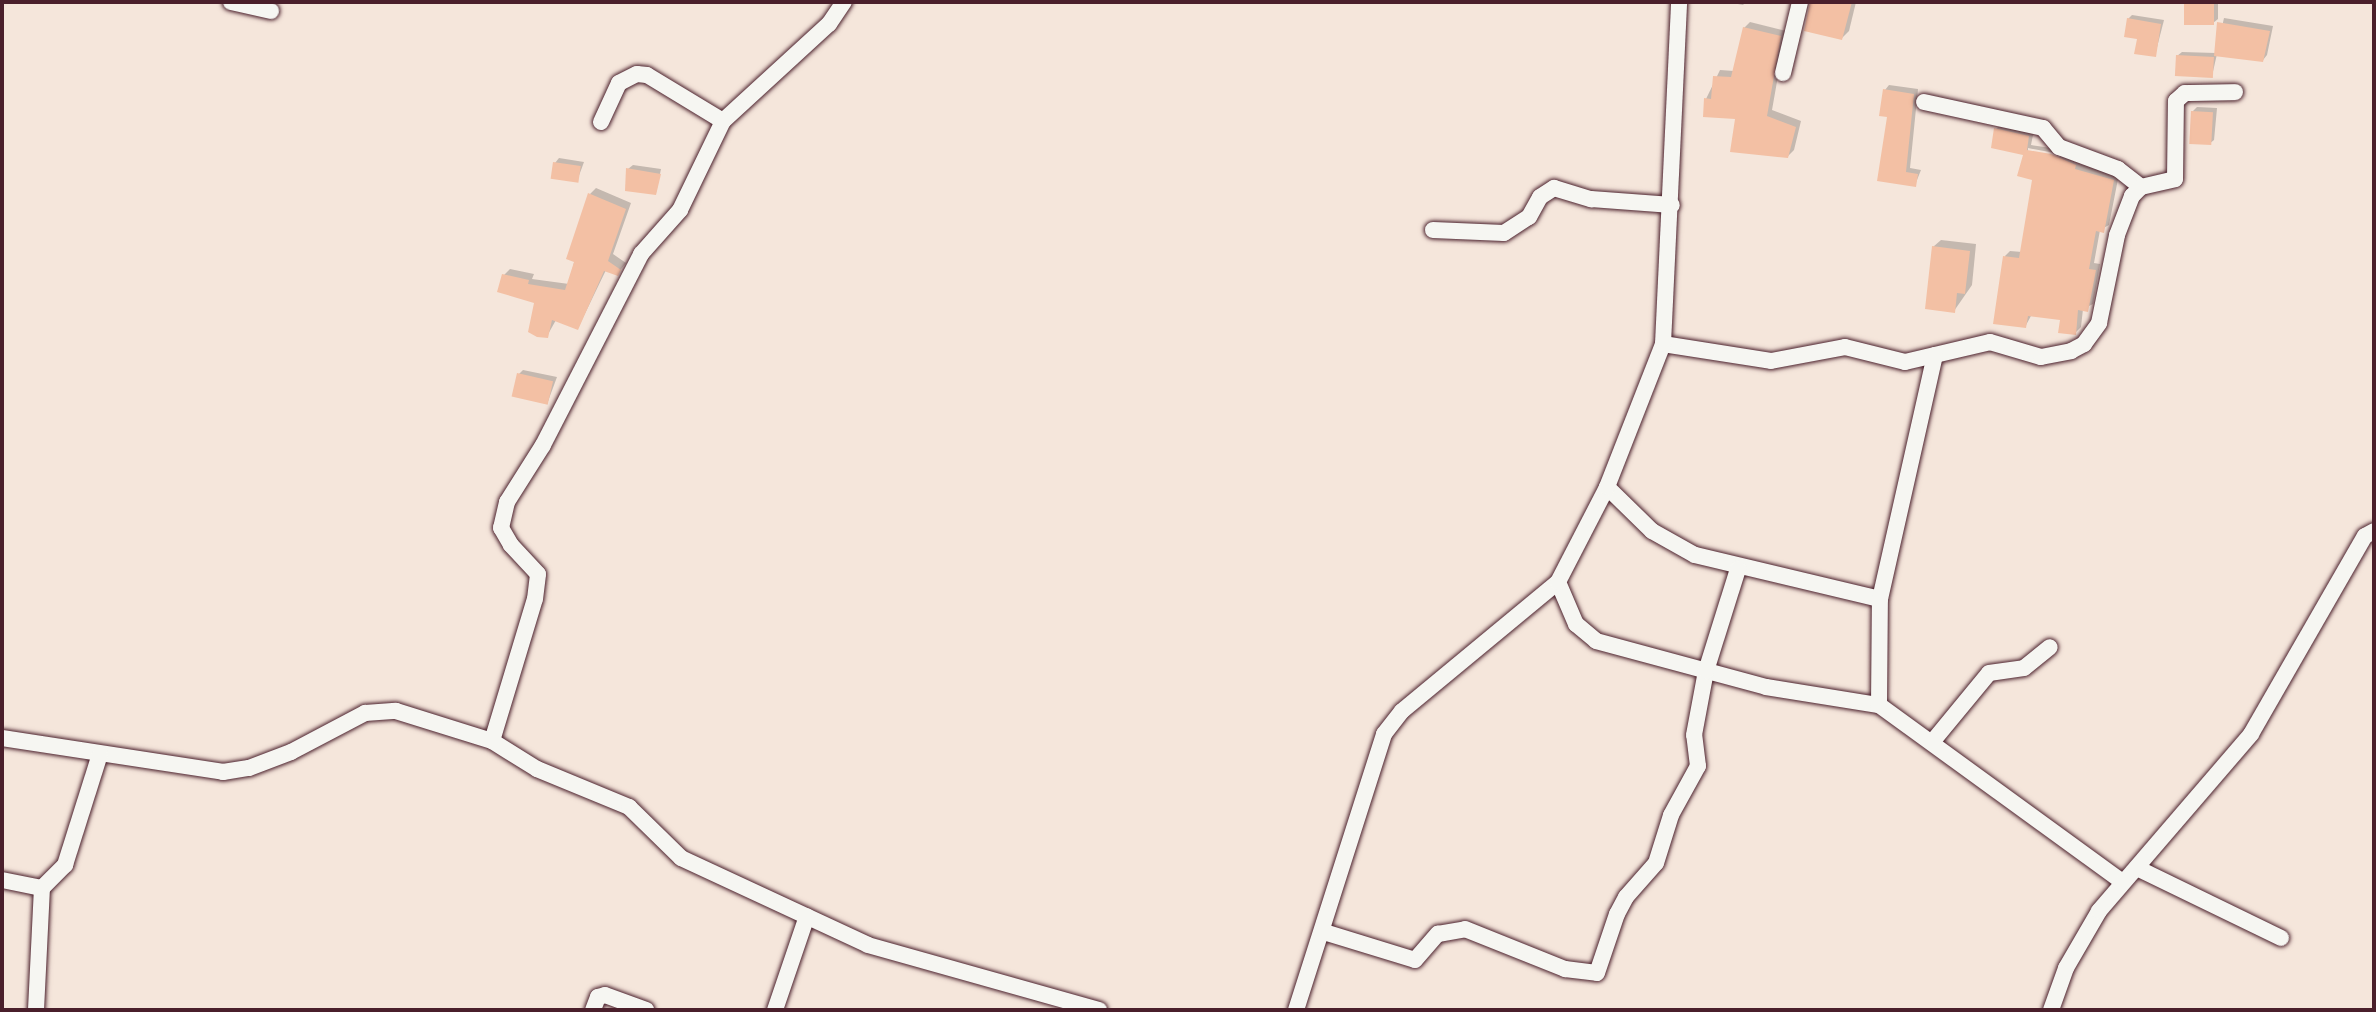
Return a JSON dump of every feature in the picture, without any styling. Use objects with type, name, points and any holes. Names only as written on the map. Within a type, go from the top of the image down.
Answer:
[{"type":"street","points":[[231,2],[271,11]]},
{"type":"street","points":[[492,741],[535,599],[538,574],[511,545],[501,528],[507,502],[543,445],[641,254],[680,210],[723,121],[829,24],[844,2]]},
{"type":"street","points":[[1296,1010],[1324,932],[1384,734],[1402,711],[1558,582],[1607,486],[1663,344],[1672,205],[1679,2]]},
{"type":"street","points":[[1783,73],[1800,2]]},
{"type":"street","points":[[601,122],[619,83],[637,74],[647,75],[723,121]]},
{"type":"street","points":[[1663,344],[1764,361],[1835,348],[1905,362],[1990,342],[2032,356],[2054,357],[2084,344],[2099,323],[2117,235],[2125,211],[2141,187],[2175,179],[2179,97],[2235,93]]},
{"type":"street","points":[[1924,102],[2043,128],[2059,147],[2118,169],[2141,187]]},
{"type":"street","points":[[1433,230],[1504,233],[1529,217],[1539,197],[1554,188],[1591,199],[1672,205]]},
{"type":"street","points":[[1879,705],[1881,599],[1935,355]]},
{"type":"street","points":[[1607,486],[1652,531],[1695,555],[1738,569],[1881,599]]},
{"type":"street","points":[[2051,1010],[2066,968],[2099,911],[2252,734],[2365,536],[2374,531]]},
{"type":"street","points":[[1324,932],[1415,960],[1438,934],[1465,929],[1565,969],[1597,973],[1626,897],[1657,863],[1671,815],[1698,766],[1694,735],[1706,671],[1738,569]]},
{"type":"street","points":[[1558,582],[1576,624],[1595,641],[1807,696],[1879,705],[1933,741],[2123,882]]},
{"type":"street","points":[[1933,741],[1989,673],[2024,668],[2050,647]]},
{"type":"street","points":[[2,738],[174,767],[235,771],[291,752],[365,713],[385,710],[492,741],[537,769],[634,810],[681,858],[901,956],[1098,1010]]},
{"type":"street","points":[[36,1010],[42,888],[65,865],[100,754]]},
{"type":"street","points":[[2137,868],[2281,938]]},
{"type":"street","points":[[2,880],[42,888]]},
{"type":"street","points":[[775,1010],[807,916]]},
{"type":"street","points":[[593,1010],[598,997],[605,995],[646,1010]]},
{"type":"building","points":[[1810,2],[1852,2],[1842,40],[1804,31]]},
{"type":"building","points":[[2184,2],[2214,2],[2214,25],[2184,25]]},
{"type":"building","points":[[2127,18],[2161,24],[2156,57],[2134,54],[2137,39],[2124,37]]},
{"type":"building","points":[[2217,22],[2270,31],[2263,62],[2214,56]]},
{"type":"building","points":[[1743,27],[1781,36],[1767,116],[1796,127],[1788,158],[1730,152],[1735,119],[1703,117],[1704,98],[1711,99],[1713,76],[1731,77]]},
{"type":"building","points":[[2176,55],[2214,57],[2213,78],[2175,76]]},
{"type":"building","points":[[1883,89],[1914,94],[1906,172],[1918,174],[1916,187],[1877,181],[1887,117],[1879,116]]},
{"type":"building","points":[[2191,111],[2213,112],[2211,145],[2189,144]]},
{"type":"building","points":[[1994,128],[2029,136],[2027,150],[2051,154],[2076,165],[2075,169],[2114,180],[2104,233],[2096,231],[2089,269],[2096,270],[2088,312],[2078,310],[2076,335],[2058,333],[2060,320],[2028,316],[2026,328],[1993,324],[2003,256],[2019,258],[2032,180],[2017,176],[2023,155],[1991,148]]},
{"type":"building","points":[[553,162],[581,166],[578,183],[551,179]]},
{"type":"building","points":[[626,168],[661,174],[656,195],[625,191]]},
{"type":"building","points":[[588,193],[626,209],[608,261],[621,270],[618,276],[604,271],[578,330],[552,320],[548,338],[537,337],[528,332],[534,303],[497,292],[502,274],[529,280],[528,284],[565,290],[574,262],[566,259]]},
{"type":"building","points":[[1932,246],[1970,251],[1965,294],[1957,293],[1955,313],[1925,309]]},
{"type":"building","points":[[517,373],[553,381],[548,405],[512,396]]}]
